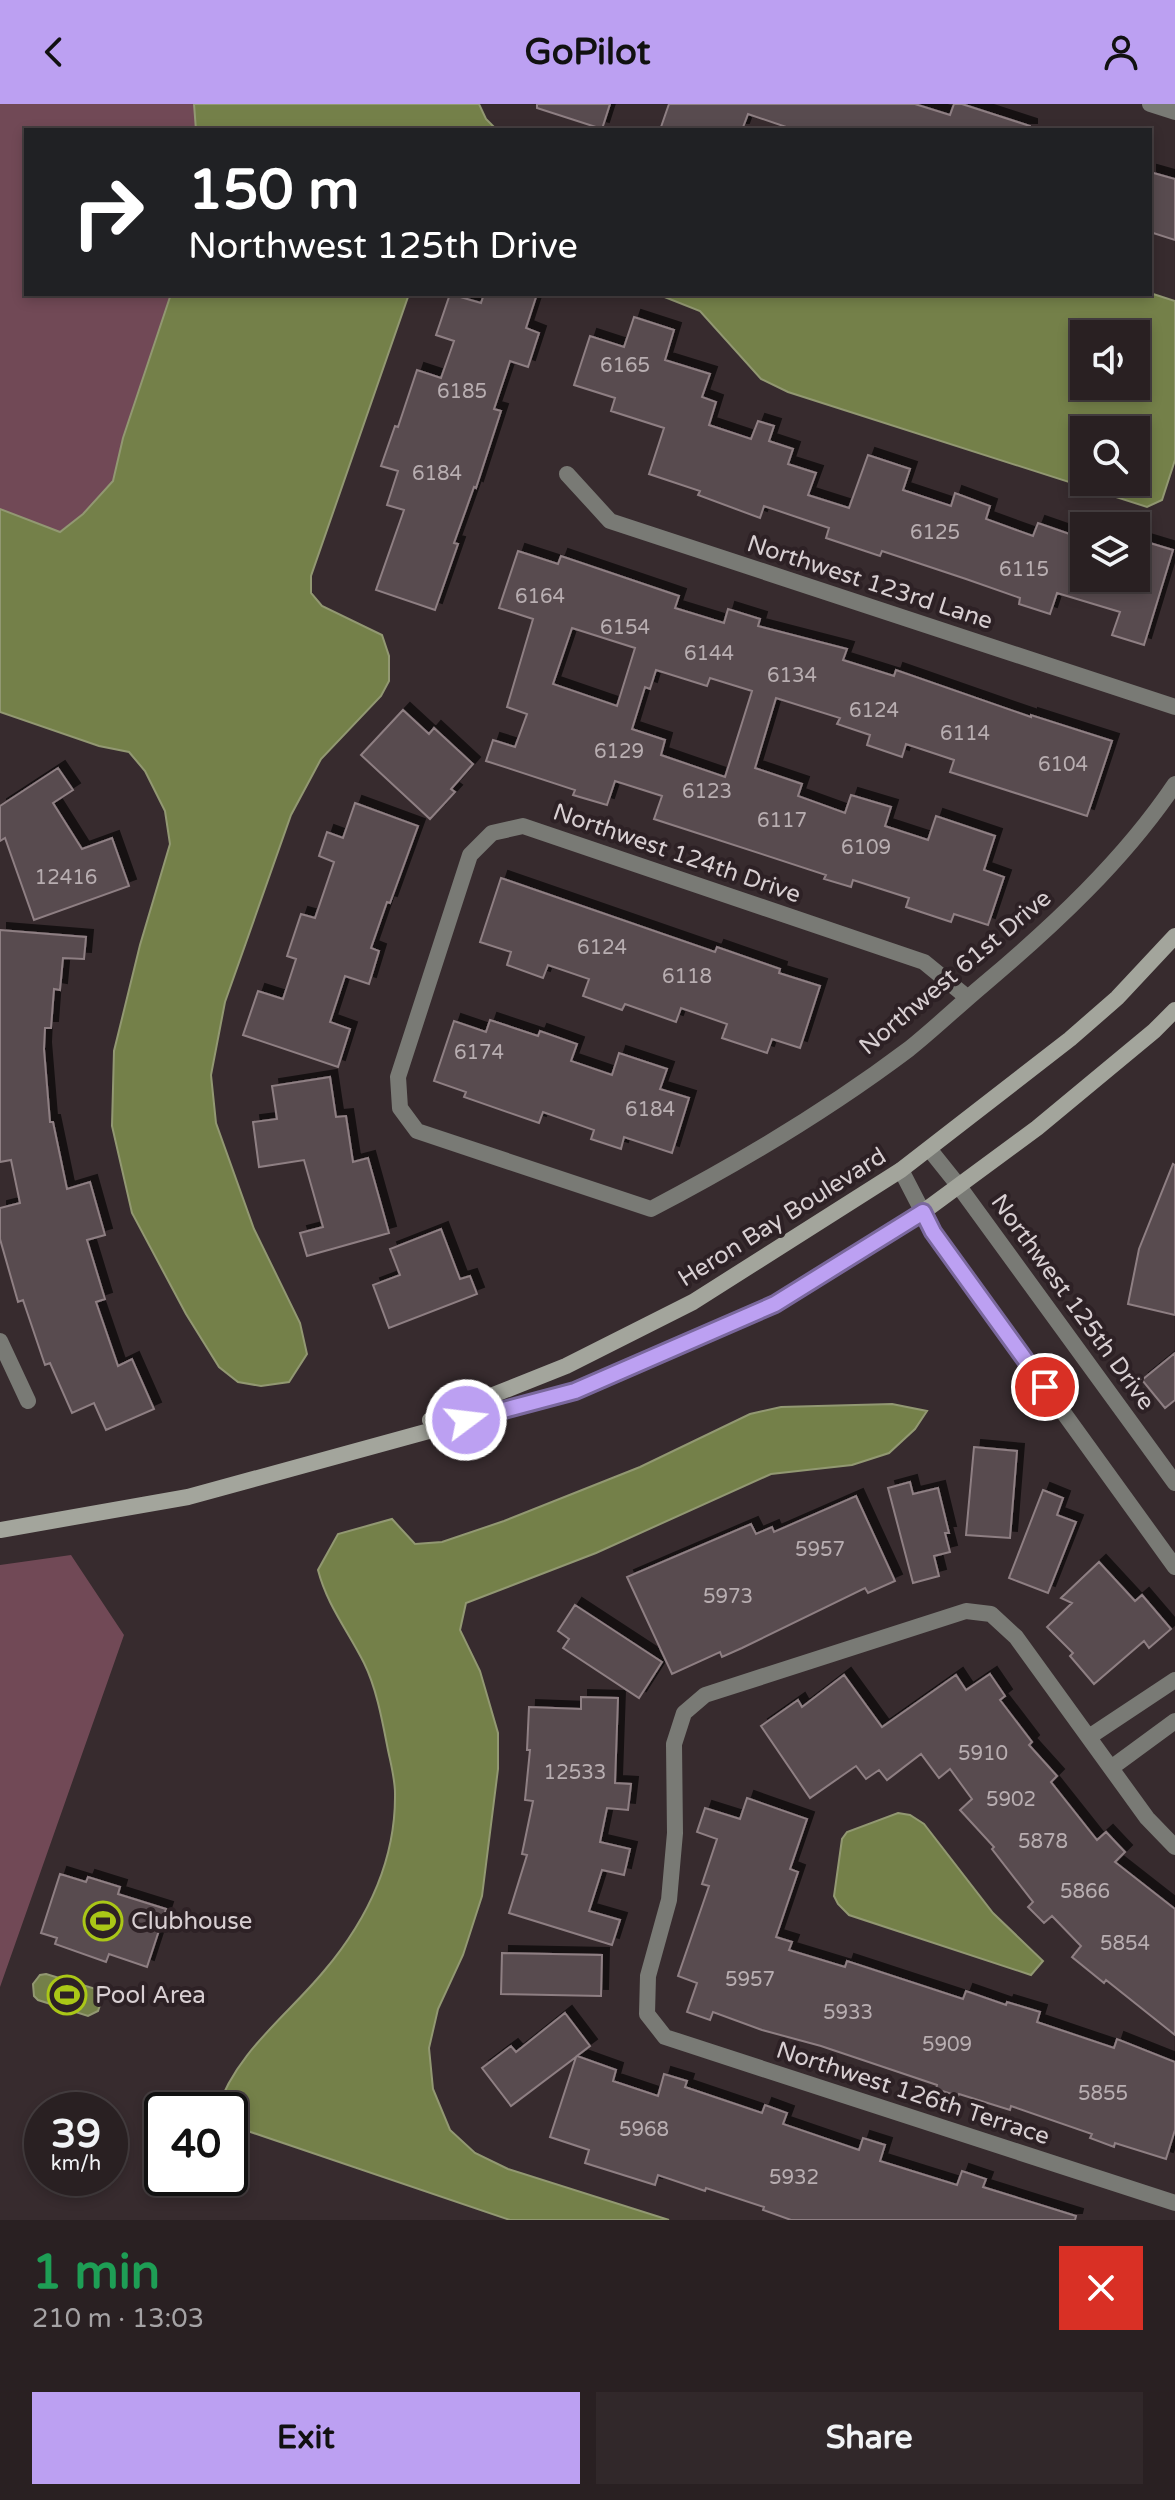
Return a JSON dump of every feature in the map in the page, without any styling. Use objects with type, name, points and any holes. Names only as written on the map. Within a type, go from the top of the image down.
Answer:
[{"type":"street","points":[[1150,104],[1175,112]]},
{"type":"street","name":"Northwest 123rd Lane","points":[[567,474],[610,521],[1175,707]]},
{"type":"street","name":"Northwest 61st Drive","points":[[651,1209],[723,1171],[808,1120],[910,1048],[1026,949],[1093,884],[1175,784]]},
{"type":"street","name":"Northwest 124th Drive","points":[[651,1209],[417,1131],[400,1108],[398,1077],[470,855],[492,833],[523,826],[910,957],[924,962],[968,998]]},
{"type":"street","name":"Heron Bay Boulevard","points":[[358,1448],[566,1366],[693,1302],[930,1150],[1117,998],[1175,936]]},
{"type":"street","name":"Heron Bay Boulevard","points":[[0,1530],[188,1497],[575,1391],[775,1304],[923,1212],[1037,1128],[1175,1010]]},
{"type":"street","name":"Northwest 125th Drive","points":[[930,1150],[1175,1483]]},
{"type":"street","points":[[901,1170],[933,1232],[1175,1567]]},
{"type":"street","points":[[0,1341],[28,1401]]},
{"type":"street","name":"Northwest 126th Terrace","points":[[1089,1737],[1016,1637],[991,1614],[966,1611],[705,1695],[684,1713],[674,1744],[675,1833],[669,1900],[648,1976],[647,2014],[665,2037],[1175,2203]]},
{"type":"street","points":[[1175,1680],[1089,1737],[1147,1818],[1175,1847]]},
{"type":"street","points":[[1111,1768],[1175,1721]]},
{"type":"shaded area","points":[[0,104],[194,104],[196,128],[24,128],[24,296],[170,296],[123,438],[113,481],[83,514],[59,532],[0,509]]},
{"type":"shaded area","points":[[194,104],[479,104],[486,119],[495,128],[196,128]]},
{"type":"shaded area","points":[[1152,294],[1175,301],[1175,460],[1162,500],[1147,507],[1113,496],[1150,496],[1150,416],[1070,416],[1070,482],[788,392],[761,379],[700,311],[662,296]]},
{"type":"shaded area","points":[[170,296],[408,296],[311,576],[311,593],[322,606],[382,635],[389,656],[389,681],[381,696],[321,759],[291,815],[225,1002],[211,1075],[216,1123],[254,1229],[300,1323],[307,1354],[289,1382],[261,1386],[238,1382],[219,1367],[186,1314],[132,1213],[112,1126],[114,1051],[140,945],[170,844],[165,811],[145,771],[129,752],[99,746],[0,712],[0,509],[60,532],[83,514],[113,481],[123,438]]},
{"type":"shaded area","points":[[892,1404],[927,1411],[915,1429],[889,1453],[852,1465],[771,1474],[596,1553],[466,1603],[460,1630],[480,1671],[498,1733],[498,1769],[482,1896],[463,1955],[438,2009],[429,2048],[433,2089],[450,2130],[475,2153],[508,2169],[669,2220],[510,2220],[248,2131],[248,2092],[225,2092],[226,2089],[249,2052],[310,1988],[353,1931],[366,1910],[384,1866],[394,1818],[395,1787],[378,1703],[368,1672],[332,1606],[318,1570],[338,1534],[392,1519],[415,1544],[442,1542],[640,1467],[750,1414],[781,1407]]},
{"type":"shaded area","points":[[71,1555],[124,1635],[0,1987],[0,1565]]},
{"type":"shaded area","points":[[898,1813],[910,1815],[924,1824],[993,1913],[1043,1961],[1031,1975],[849,1915],[838,1904],[834,1896],[842,1839],[847,1832]]},
{"type":"shaded area","name":"Pool Area","points":[[46,1974],[96,1989],[102,1999],[98,2011],[88,2016],[38,2000],[34,1996],[33,1984],[40,1975]]},
{"type":"building","points":[[537,104],[610,104],[602,128],[537,108]]},
{"type":"building","points":[[669,104],[915,104],[950,115],[954,104],[962,104],[1030,128],[789,128],[748,114],[743,128],[661,127]]},
{"type":"building","points":[[1152,173],[1175,179],[1175,240],[1152,233]]},
{"type":"building","points":[[449,296],[481,303],[483,296],[536,296],[526,328],[539,333],[528,367],[510,361],[494,409],[501,411],[454,543],[458,544],[435,610],[376,590],[404,510],[387,505],[398,471],[381,466],[417,370],[441,378],[454,341],[436,335]]},
{"type":"building","points":[[634,317],[674,330],[665,360],[710,374],[702,397],[716,402],[709,425],[751,439],[758,421],[774,426],[769,441],[793,449],[788,464],[816,473],[808,495],[849,508],[868,455],[910,469],[903,490],[951,506],[955,493],[990,506],[986,519],[1033,536],[1038,523],[1070,534],[1070,592],[1150,592],[1150,543],[1173,550],[1144,645],[1112,635],[1120,612],[1057,593],[1050,614],[1019,604],[1020,598],[966,579],[882,551],[880,556],[826,538],[829,528],[764,506],[760,518],[698,495],[700,491],[649,474],[664,428],[611,411],[615,398],[574,385],[590,336],[624,347]]},
{"type":"building","points":[[518,551],[558,564],[561,556],[679,596],[675,608],[724,623],[728,609],[760,619],[758,626],[847,649],[843,660],[894,676],[896,670],[1031,717],[1112,741],[1087,816],[950,772],[954,760],[906,744],[902,757],[867,745],[870,735],[837,724],[840,718],[776,698],[755,768],[802,784],[798,796],[845,813],[851,795],[891,807],[885,826],[928,840],[936,816],[995,836],[984,870],[1004,877],[988,925],[954,914],[951,922],[906,907],[909,898],[853,880],[851,887],[824,879],[826,875],[654,819],[662,796],[615,781],[607,805],[573,795],[575,790],[486,761],[493,740],[515,747],[527,714],[507,707],[533,619],[499,608]],"holes":[[[572,628],[635,648],[617,706],[553,684]],[[656,670],[707,686],[710,678],[752,691],[725,777],[661,755],[665,740],[632,729],[645,687],[650,689]]]},
{"type":"building","points":[[403,710],[429,734],[434,728],[473,764],[451,789],[455,792],[430,819],[361,755]]},
{"type":"building","points":[[58,768],[73,790],[53,803],[82,849],[112,838],[129,886],[34,920],[5,838],[0,841],[0,806]]},
{"type":"building","points":[[355,803],[418,826],[371,948],[379,951],[369,984],[345,976],[330,1022],[350,1029],[338,1067],[243,1035],[258,991],[283,999],[296,959],[287,956],[301,914],[315,918],[334,862],[319,856],[327,832],[343,838]]},
{"type":"building","points":[[501,878],[715,952],[717,947],[820,986],[800,1048],[772,1039],[767,1053],[722,1038],[727,1024],[681,1008],[676,1022],[625,1004],[622,1010],[583,996],[589,979],[548,965],[543,978],[507,965],[511,952],[480,942]]},
{"type":"building","points":[[0,930],[86,937],[84,959],[63,958],[60,990],[54,989],[51,1028],[45,1028],[50,1122],[53,1122],[67,1189],[90,1182],[105,1235],[87,1240],[105,1299],[96,1302],[118,1366],[132,1359],[154,1409],[106,1430],[94,1403],[72,1413],[50,1363],[45,1365],[23,1300],[18,1302],[0,1239],[0,1208],[20,1203],[11,1160],[0,1162]]},
{"type":"building","points":[[490,1020],[538,1036],[540,1031],[577,1044],[571,1061],[612,1075],[619,1053],[667,1069],[660,1089],[689,1098],[672,1153],[624,1137],[621,1149],[591,1139],[594,1130],[543,1112],[539,1123],[464,1097],[466,1092],[434,1081],[454,1021],[486,1032]]},
{"type":"building","points":[[330,1077],[336,1117],[346,1116],[353,1162],[368,1158],[389,1233],[307,1256],[300,1233],[323,1227],[304,1160],[259,1167],[253,1122],[277,1119],[272,1086]]},
{"type":"building","points":[[1173,1164],[1175,1315],[1128,1304],[1139,1249]]},
{"type":"building","points":[[441,1229],[460,1279],[470,1276],[477,1294],[389,1328],[373,1285],[400,1275],[390,1249]]},
{"type":"building","points":[[1175,1353],[1175,1400],[1165,1408],[1142,1380]]},
{"type":"building","points":[[974,1447],[1017,1451],[1010,1538],[966,1535]]},
{"type":"building","points":[[910,1482],[913,1494],[938,1488],[949,1533],[945,1533],[950,1552],[934,1556],[939,1576],[913,1583],[888,1488]]},
{"type":"building","points":[[1043,1490],[1063,1498],[1057,1515],[1076,1522],[1048,1593],[1009,1578]]},
{"type":"building","points":[[856,1496],[895,1581],[868,1593],[865,1588],[722,1657],[720,1652],[672,1674],[627,1577],[751,1524],[756,1534],[772,1527],[774,1532]]},
{"type":"building","points":[[1099,1562],[1135,1601],[1142,1595],[1171,1629],[1149,1648],[1144,1641],[1094,1684],[1070,1656],[1073,1653],[1047,1627],[1072,1603],[1061,1598]]},
{"type":"building","points":[[575,1605],[662,1662],[639,1698],[563,1648],[569,1639],[558,1631]]},
{"type":"building","points":[[990,1674],[1005,1696],[1000,1700],[1032,1742],[1029,1745],[1057,1776],[1051,1782],[1097,1840],[1106,1832],[1125,1852],[1115,1862],[1175,1909],[1175,2035],[1072,1957],[1081,1946],[1052,1916],[1044,1923],[1028,1907],[1033,1902],[992,1849],[994,1847],[960,1810],[972,1799],[950,1769],[939,1778],[921,1754],[887,1780],[879,1770],[866,1779],[856,1766],[810,1798],[761,1726],[798,1700],[802,1707],[844,1675],[882,1727],[956,1675],[966,1690]]},
{"type":"building","points":[[581,1697],[618,1698],[615,1783],[631,1784],[628,1810],[607,1808],[600,1842],[630,1849],[624,1875],[602,1870],[589,1911],[620,1920],[612,1945],[509,1913],[527,1855],[522,1854],[533,1801],[525,1800],[530,1750],[527,1750],[529,1707],[581,1709]]},
{"type":"building","points":[[747,1798],[807,1819],[790,1869],[798,1872],[776,1937],[792,1942],[789,1950],[845,1967],[847,1961],[963,1999],[966,1991],[1006,2005],[1007,2002],[1040,2012],[1037,2022],[1114,2048],[1117,2039],[1175,2062],[1175,2130],[1166,2159],[1115,2143],[1114,2147],[1090,2138],[1092,2134],[1011,2106],[1010,2110],[958,2096],[936,2089],[937,2085],[713,2012],[710,2020],[687,2012],[697,1983],[678,1976],[709,1886],[702,1884],[717,1839],[697,1832],[705,1808],[740,1819]]},
{"type":"building","name":"Clubhouse","points":[[60,1874],[86,1882],[88,1877],[120,1887],[118,1894],[166,1909],[147,1967],[109,1954],[106,1962],[55,1944],[57,1938],[41,1933]]},
{"type":"building","points":[[502,1953],[602,1955],[601,1996],[501,1994]]},
{"type":"building","points":[[565,2013],[590,2046],[577,2056],[616,2070],[613,2081],[658,2096],[664,2074],[687,2081],[685,2087],[762,2113],[765,2105],[787,2113],[783,2124],[859,2150],[863,2138],[885,2145],[880,2161],[957,2185],[962,2171],[986,2179],[983,2187],[1076,2216],[1075,2220],[791,2220],[763,2210],[764,2207],[706,2188],[705,2191],[658,2175],[655,2185],[585,2163],[589,2150],[550,2137],[576,2057],[511,2106],[482,2068],[511,2046],[516,2052]]},
{"type":"place","name":"Clubhouse","points":[[103,1921]]},
{"type":"place","name":"Pool Area","points":[[67,1995]]},
{"type":"route","points":[[466,1420],[575,1391],[775,1304],[923,1212],[933,1232],[1045,1387]]}]
